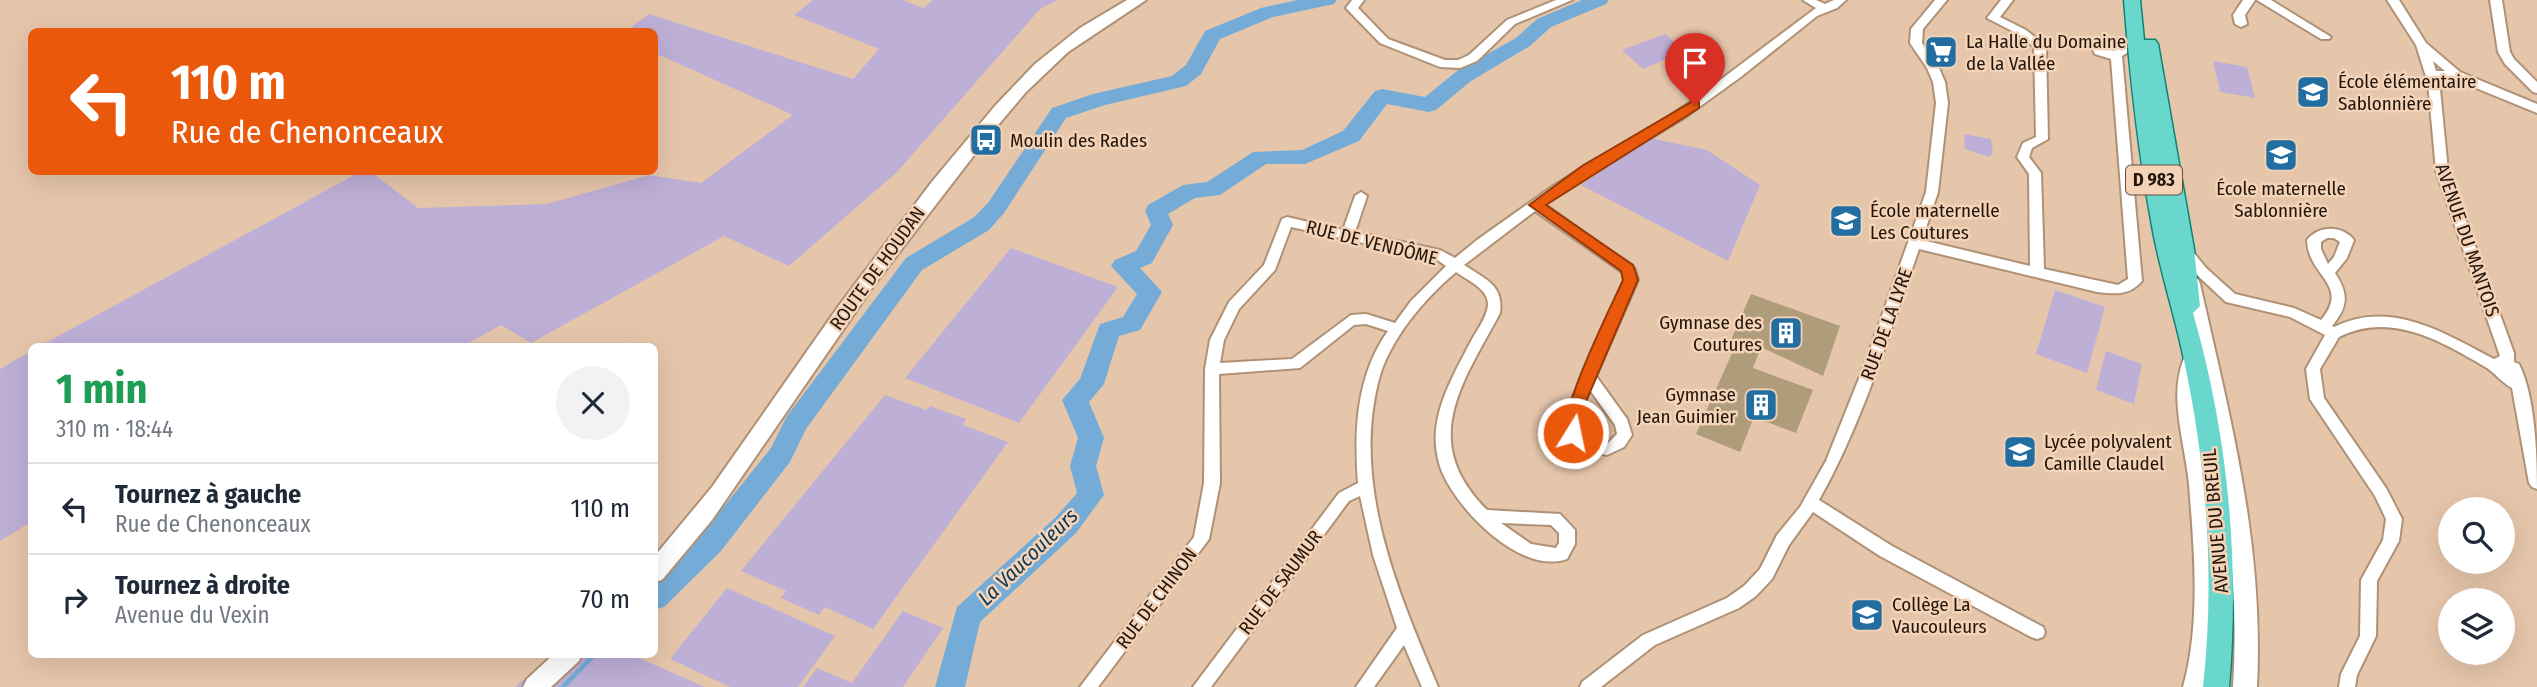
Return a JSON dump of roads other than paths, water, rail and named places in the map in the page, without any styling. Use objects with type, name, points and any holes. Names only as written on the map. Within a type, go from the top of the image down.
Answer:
[{"type":"main road","name":"AVENUE DU BREUIL","points":[[2132,0],[2139,84],[2165,247],[2194,357]]},
{"type":"main road","name":"AVENUE DU BREUIL","points":[[2144,0],[2152,69],[2184,249],[2194,357],[2214,480],[2222,564],[2222,622],[2216,687]]},
{"type":"street","name":"ROUTE DE HOUDAN","points":[[658,569],[682,544],[728,485],[875,266],[972,144],[1032,74],[1052,56],[1138,0]]},
{"type":"street","points":[[1358,0],[1352,8],[1384,41],[1444,64],[1460,64],[1473,58],[1511,22],[1566,0]]},
{"type":"street","name":"RUE DE LA LYRE","points":[[1588,687],[1649,639],[1732,603],[1750,592],[1766,574],[1783,540],[1811,502],[1833,462],[1871,366],[1932,192],[1942,103],[1939,82],[1933,68],[1916,43],[1916,29],[1941,0]]},
{"type":"street","points":[[2007,0],[1993,18],[2040,46],[2042,139],[2026,146],[2024,157],[2035,173],[2037,273]]},
{"type":"street","points":[[2241,24],[2239,15],[2249,0]]},
{"type":"street","points":[[2263,0],[2325,37]]},
{"type":"street","name":"AVENUE DU MANTOIS","points":[[2393,0],[2422,45],[2432,75],[2442,171],[2507,353],[2501,364]]},
{"type":"street","points":[[2496,0],[2504,52],[2509,61],[2537,89]]},
{"type":"street","points":[[1430,687],[1406,629],[1383,561],[1364,468],[1364,416],[1367,397],[1375,371],[1397,329],[1433,284],[1454,266],[1587,170],[1679,116],[1727,82],[1811,5],[1836,2]]},
{"type":"street","points":[[2422,45],[2456,75],[2537,109]]},
{"type":"street","points":[[1915,243],[2097,287],[2120,290],[2135,281],[2116,55]]},
{"type":"street","points":[[2432,75],[2456,75]]},
{"type":"street","points":[[1348,235],[1361,196]]},
{"type":"street","points":[[1536,205],[1628,269],[1631,280],[1576,406],[1573,433],[1590,446],[1606,450],[1618,446],[1625,435],[1622,423],[1589,377]]},
{"type":"street","name":"RUE DE VENDÔME","points":[[1287,222],[1440,255],[1490,289],[1495,301],[1493,313],[1447,402],[1441,429],[1447,466],[1473,508],[1481,516],[1510,540],[1542,557],[1561,554],[1567,544],[1567,530],[1555,519],[1481,516]]},
{"type":"street","name":"RUE DE CHINON","points":[[1088,687],[1201,539],[1212,483],[1212,369],[1217,340],[1234,306],[1270,267],[1287,222]]},
{"type":"street","points":[[2184,249],[2201,271],[2231,298],[2294,313],[2328,330],[2373,320],[2401,322],[2501,364],[2504,377],[2518,384],[2537,480]]},
{"type":"street","points":[[2184,249],[2235,492],[2247,598],[2245,687]]},
{"type":"street","points":[[2327,272],[2339,294],[2339,304],[2313,369],[2317,398],[2381,492],[2393,519],[2391,541],[2369,580],[2368,636],[2349,674],[2347,687]]},
{"type":"street","points":[[1212,369],[1295,364],[1350,320],[1366,319],[1397,329]]},
{"type":"street","points":[[2194,357],[2186,385],[2199,483],[2205,587],[2201,665],[2194,687]]},
{"type":"street","name":"RUE DE SAUMUR","points":[[1201,687],[1344,497],[1367,486]]},
{"type":"street","points":[[1811,502],[1886,551],[2037,632]]},
{"type":"street","points":[[1364,687],[1406,629]]},
{"type":"street","points":[[535,687],[567,658]]},
{"type":"waterway","name":"La Vaucouleurs","points":[[658,594],[711,543],[781,455],[796,423],[914,264],[981,224],[996,208],[1059,113],[1100,99],[1179,81],[1194,69],[1212,35],[1268,12],[1327,0]]},
{"type":"waterway","name":"La Vaucouleurs","points":[[950,687],[967,616],[1066,525],[1091,495],[1083,466],[1091,438],[1075,400],[1091,384],[1109,330],[1131,324],[1150,292],[1123,266],[1144,257],[1162,225],[1156,211],[1191,190],[1212,190],[1261,157],[1305,157],[1351,136],[1382,96],[1429,105],[1464,76],[1523,42],[1544,23],[1599,0]]},
{"type":"waterway","points":[[563,687],[591,658]]},
{"type":"place","name":"La Halle du Domaine de la Vallée","points":[[1941,52]]},
{"type":"place","name":"École élémentaire Sablonnière","points":[[2313,92]]},
{"type":"place","name":"Moulin des Rades","points":[[986,140]]},
{"type":"place","name":"École maternelle Sablonnière","points":[[2281,155]]},
{"type":"place","name":"École maternelle Les Coutures","points":[[1846,221]]},
{"type":"place","name":"Gymnase des Coutures","points":[[1786,333]]},
{"type":"place","name":"Gymnase Jean Guimier","points":[[1761,405]]},
{"type":"place","name":"Lycée polyvalent Camille Claudel","points":[[2020,452]]},
{"type":"place","name":"Collège La Vaucouleurs","points":[[1867,615]]}]
